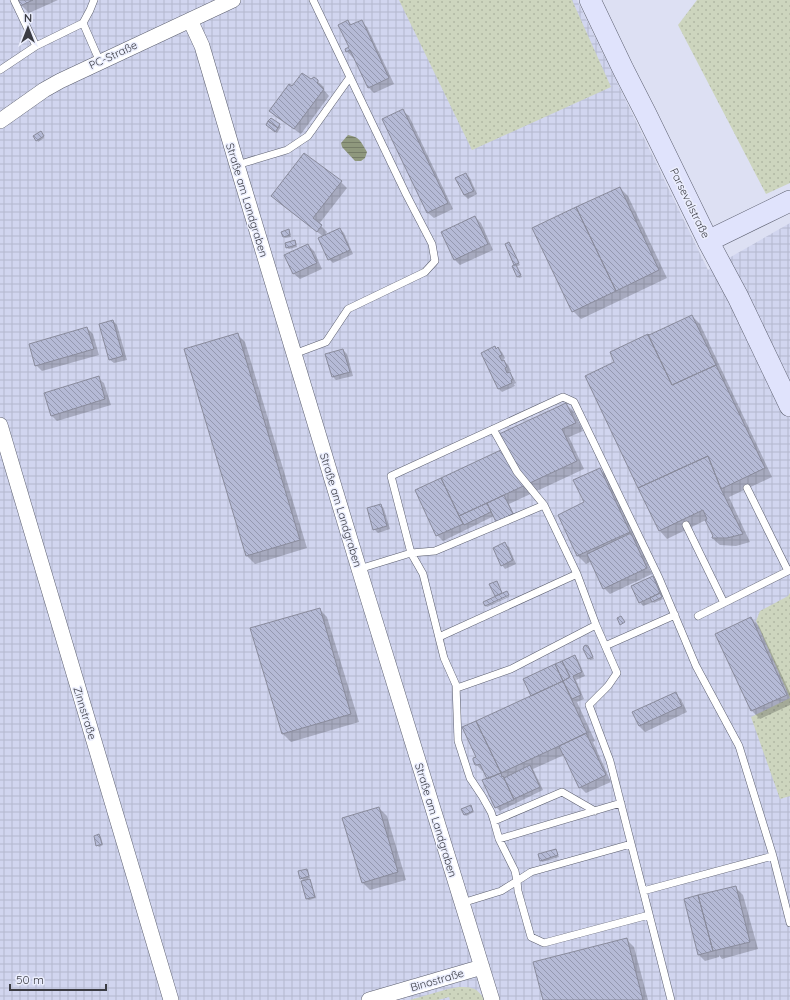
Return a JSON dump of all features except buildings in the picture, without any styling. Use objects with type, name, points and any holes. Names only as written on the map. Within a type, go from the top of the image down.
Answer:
[{"type":"street","name":"PC-Straße","points":[[0,121],[44,90],[60,81],[233,0]]},
{"type":"street","name":"Parsevalstraße","points":[[590,0],[708,240],[738,297],[790,406]]},
{"type":"street","name":"Straße am Landgraben","points":[[190,20],[202,46],[236,165],[492,1000]]},
{"type":"street","points":[[708,240],[790,201]]},
{"type":"street","name":"Zinnstraße","points":[[0,425],[7,459],[171,1000]]},
{"type":"street","name":"Binostraße","points":[[369,1000],[482,967]]},
{"type":"lane","points":[[14,0],[36,46]]},
{"type":"lane","points":[[0,70],[36,46],[83,23],[94,0]]},
{"type":"lane","points":[[294,354],[326,342],[348,309],[425,272],[435,261],[432,244],[406,194],[313,0]]},
{"type":"lane","points":[[83,23],[100,62]]},
{"type":"lane","points":[[236,165],[287,150],[308,136],[350,77]]},
{"type":"lane","points":[[649,915],[544,943],[531,938],[518,891],[515,871],[499,839],[491,812],[470,778],[458,742],[456,685],[444,658],[423,574],[411,553],[391,476],[563,398],[574,402],[659,578],[696,666],[739,746],[773,856],[790,923]]},
{"type":"lane","points":[[493,429],[517,472],[544,506],[577,574],[596,625],[617,673],[608,686],[589,705],[610,761],[671,1000]]},
{"type":"lane","points":[[698,616],[789,570],[747,488]]},
{"type":"lane","points":[[359,569],[411,553],[435,551],[544,506]]},
{"type":"lane","points":[[686,525],[724,603]]},
{"type":"lane","points":[[439,637],[577,574]]},
{"type":"lane","points":[[606,646],[674,615]]},
{"type":"lane","points":[[456,688],[511,669],[596,625]]},
{"type":"lane","points":[[494,821],[562,792],[595,811]]},
{"type":"lane","points":[[499,839],[621,803]]},
{"type":"lane","points":[[462,903],[501,891],[531,872],[631,844]]},
{"type":"lane","points":[[643,891],[773,856]]},
{"type":"shaded area","points":[[0,0],[577,0],[708,270],[790,223],[790,1000],[0,1000]]},
{"type":"shaded area","points":[[399,0],[572,0],[611,87],[472,150]]},
{"type":"shaded area","points":[[697,0],[790,0],[790,183],[766,194],[678,25]]},
{"type":"shaded area","points":[[348,135],[358,139],[367,152],[365,158],[361,161],[355,161],[342,147],[341,143]]},
{"type":"shaded area","points":[[790,593],[790,698],[756,621],[760,611],[788,596]]},
{"type":"shaded area","points":[[790,698],[790,796],[780,799],[751,717]]},
{"type":"shaded area","points":[[459,987],[474,989],[480,993],[485,1000],[450,1000],[449,997],[438,1000],[410,1000],[448,989]]}]
